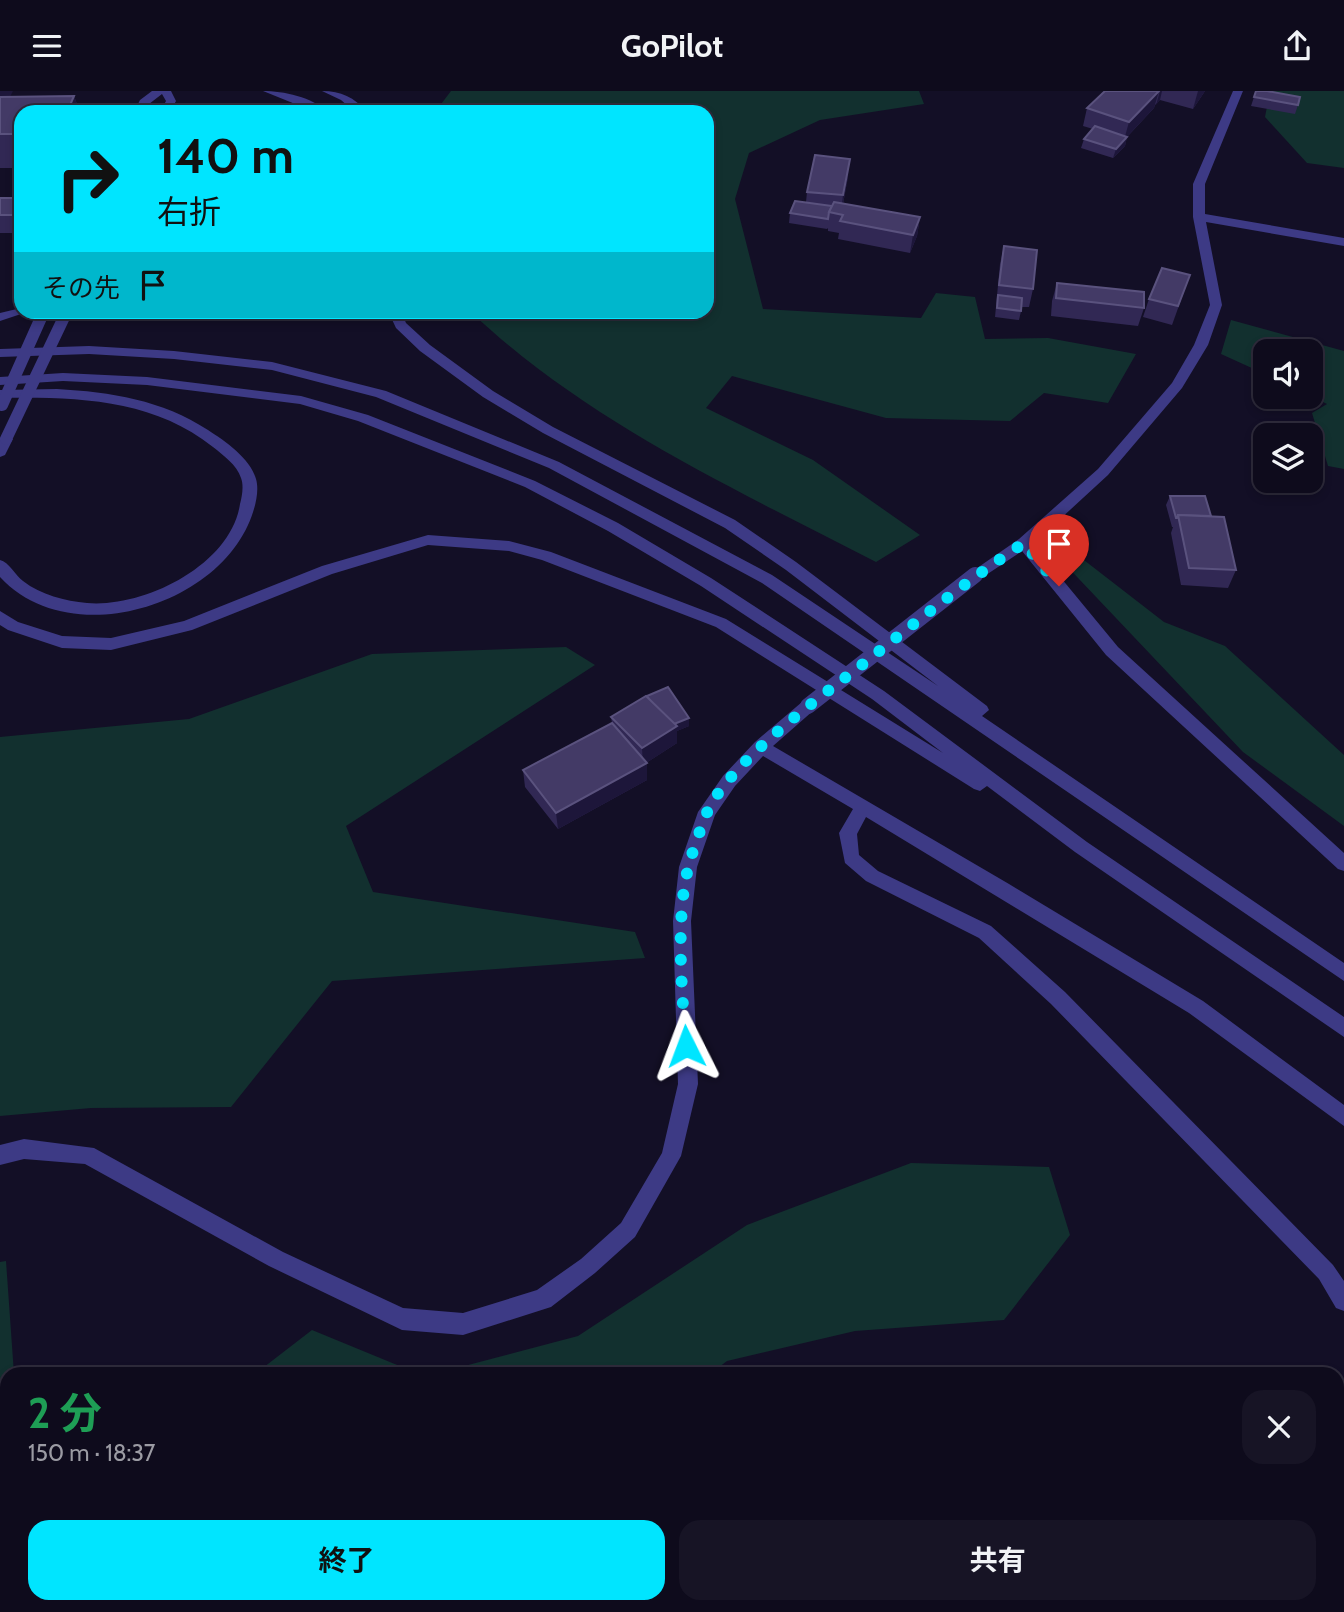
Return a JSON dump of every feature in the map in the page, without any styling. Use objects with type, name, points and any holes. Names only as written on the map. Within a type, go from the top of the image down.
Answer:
[{"type":"street","points":[[142,105],[159,91]]},
{"type":"street","points":[[268,91],[309,105]]},
{"type":"street","points":[[327,91],[345,98],[354,105]]},
{"type":"street","points":[[0,1155],[24,1149],[87,1155],[276,1259],[402,1319],[463,1324],[543,1299],[588,1266],[628,1230],[671,1156],[688,1084],[682,921],[688,867],[707,812],[729,781],[761,747],[808,706],[975,575],[1024,543],[1103,472],[1177,385],[1200,345],[1216,305],[1199,217],[1199,184],[1238,91]]},
{"type":"street","points":[[1199,217],[1344,242]]},
{"type":"street","points":[[1,403],[40,319]]},
{"type":"street","points":[[3,446],[63,319]]},
{"type":"street","points":[[398,319],[425,348],[488,394],[548,430],[730,524],[791,566],[1142,831]]},
{"type":"street","points":[[0,353],[101,351],[174,355],[272,366],[381,394],[554,465],[767,579],[1142,831],[1344,973]]},
{"type":"street","points":[[0,381],[63,377],[147,381],[301,400],[363,418],[530,484],[613,527],[706,582],[878,695],[1081,847],[1344,1028]]},
{"type":"street","points":[[0,565],[6,576],[22,589],[43,600],[100,610],[128,607],[150,601],[216,560],[232,542],[249,505],[248,478],[228,451],[199,430],[135,401],[90,394],[1,403]]},
{"type":"street","points":[[0,617],[13,626],[62,642],[111,644],[187,625],[327,570],[428,540],[509,546],[546,557],[721,623],[1081,847]]},
{"type":"street","points":[[1024,543],[1112,651],[1344,864]]},
{"type":"street","points":[[761,747],[1003,888],[1196,1007],[1344,1117]]},
{"type":"street","points":[[863,808],[848,832],[851,858],[872,876],[985,932],[1058,998],[1326,1272],[1344,1300]]},
{"type":"green space","points":[[451,91],[919,91],[924,104],[820,120],[749,153],[735,199],[763,309],[921,318],[936,293],[975,297],[985,339],[1048,338],[1136,354],[1108,403],[1044,393],[1010,421],[886,418],[732,376],[706,408],[813,460],[920,535],[876,562],[716,480],[613,420],[563,387],[479,319],[714,319],[714,105],[440,105]]},
{"type":"green space","points":[[1270,91],[1344,91],[1344,168],[1307,163],[1265,117]]},
{"type":"green space","points":[[1231,320],[1300,339],[1253,339],[1253,369],[1221,354]]},
{"type":"green space","points":[[1323,345],[1344,351],[1344,469],[1328,466],[1323,449],[1323,423],[1315,423],[1312,413],[1323,409],[1327,404],[1323,402]]},
{"type":"green space","points":[[1071,550],[1164,622],[1225,646],[1344,755],[1344,826],[1243,752],[1061,560]]},
{"type":"green space","points":[[566,647],[595,665],[346,826],[373,892],[635,932],[645,958],[332,981],[231,1107],[91,1108],[0,1116],[0,737],[189,719],[372,654]]},
{"type":"green space","points":[[911,1163],[1049,1167],[1070,1235],[1004,1320],[855,1331],[727,1361],[719,1367],[461,1367],[578,1336],[747,1225]]},
{"type":"green space","points":[[6,1261],[14,1367],[0,1367],[0,1262]]},
{"type":"green space","points":[[312,1330],[402,1367],[264,1367]]},
{"type":"building","points":[[1105,91],[1159,91],[1129,122],[1087,108]]},
{"type":"building","points":[[1256,91],[1300,97],[1298,105],[1254,97]]},
{"type":"building","points":[[74,96],[70,105],[14,105],[14,134],[0,134],[0,97]]},
{"type":"building","points":[[1095,126],[1127,137],[1116,149],[1084,139]]},
{"type":"building","points":[[815,155],[850,159],[843,195],[807,192]]},
{"type":"building","points":[[0,198],[14,198],[14,215],[0,215]]},
{"type":"building","points":[[795,201],[832,206],[828,219],[790,213]]},
{"type":"building","points":[[834,202],[920,217],[913,235],[840,221],[843,215],[829,212]]},
{"type":"building","points":[[1004,246],[1037,250],[1033,289],[999,285]]},
{"type":"building","points":[[1162,268],[1190,275],[1178,306],[1149,299]]},
{"type":"building","points":[[1057,283],[1144,292],[1144,308],[1056,298]]},
{"type":"building","points":[[998,295],[1022,298],[1021,311],[997,308]]},
{"type":"building","points":[[1170,496],[1205,496],[1211,516],[1178,515],[1176,518]]},
{"type":"building","points":[[1178,515],[1224,517],[1236,570],[1189,568]]},
{"type":"building","points":[[668,687],[689,718],[674,724],[647,696]]},
{"type":"building","points":[[646,696],[677,726],[642,748],[611,717]]},
{"type":"building","points":[[612,723],[647,763],[556,813],[523,770]]},
{"type":"route","points":[[686,1046],[682,921],[688,867],[707,812],[729,781],[761,747],[808,706],[975,575],[1024,543],[1059,586]]}]
